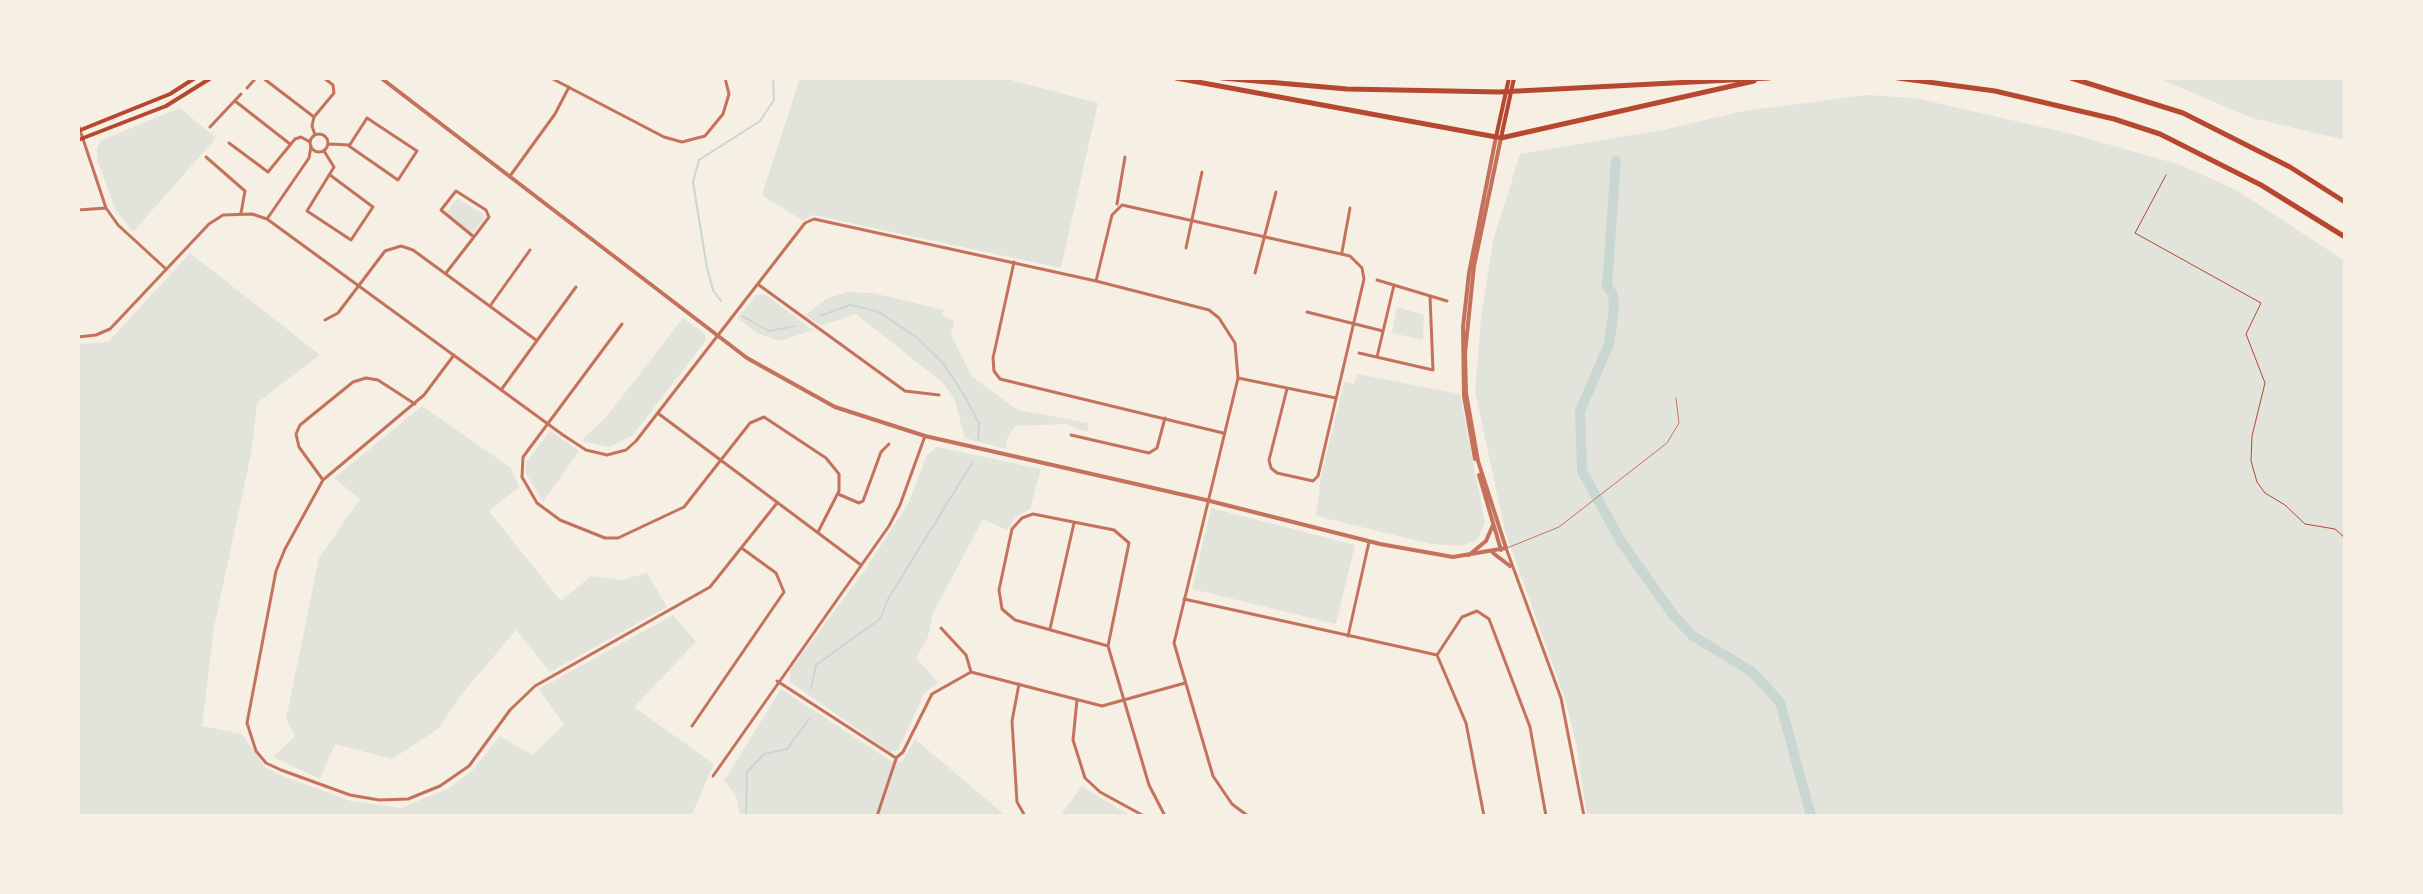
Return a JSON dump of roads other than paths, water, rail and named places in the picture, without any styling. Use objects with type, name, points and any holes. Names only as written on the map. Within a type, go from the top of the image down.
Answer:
[{"type":"highway","points":[[1176,78],[1499,137],[1770,78]]},
{"type":"highway","points":[[1222,78],[1347,89],[1499,92],[1770,78]]},
{"type":"highway","points":[[1898,78],[1995,91],[2114,119],[2160,134],[2261,185],[2345,237]]},
{"type":"highway","points":[[2071,78],[2183,113],[2290,167],[2345,202]]},
{"type":"main road","points":[[78,129],[170,94],[195,78]]},
{"type":"main road","points":[[80,140],[166,106],[211,78]]},
{"type":"main road","points":[[1499,137],[1511,78]]},
{"type":"street","points":[[247,88],[256,78]]},
{"type":"street","points":[[263,78],[314,117]]},
{"type":"street","points":[[267,219],[309,158],[315,135],[312,126],[314,117],[334,93],[333,85],[324,78]]},
{"type":"street","points":[[381,78],[717,335],[769,373],[811,396],[925,436],[1369,541],[1442,557],[1504,549]]},
{"type":"street","points":[[551,78],[659,134],[682,142],[705,136],[723,114],[729,94],[725,78]]},
{"type":"street","points":[[510,176],[555,114],[569,87]]},
{"type":"street","points":[[210,127],[241,94]]},
{"type":"street","points":[[235,101],[290,144]]},
{"type":"street","points":[[309,158],[329,144],[349,145],[396,181],[417,154],[370,118],[349,145]]},
{"type":"street","points":[[78,129],[106,208],[118,225],[166,269]]},
{"type":"street","points":[[315,135],[325,136],[329,144]]},
{"type":"street","points":[[229,143],[264,172],[271,170],[299,137],[322,151],[333,163],[330,175],[307,211],[351,240],[373,207],[330,175]]},
{"type":"street","points":[[1499,137],[1469,273],[1462,353],[1471,445],[1493,524],[1561,698],[1584,816]]},
{"type":"street","points":[[1499,137],[1472,277],[1465,353],[1466,393],[1478,461],[1504,549]]},
{"type":"street","points":[[206,157],[245,191],[241,213]]},
{"type":"street","points":[[1096,281],[1117,206],[1125,157]]},
{"type":"street","points":[[1186,248],[1202,172]]},
{"type":"street","points":[[446,273],[474,237],[489,213],[461,191],[453,193],[441,210],[474,237]]},
{"type":"street","points":[[1255,273],[1276,192]]},
{"type":"street","points":[[1117,206],[1342,252],[1356,260],[1364,274],[1355,324],[1318,476],[1306,482],[1277,473],[1269,460],[1287,389]]},
{"type":"street","points":[[78,210],[106,208]]},
{"type":"street","points":[[1342,252],[1350,208]]},
{"type":"street","points":[[78,337],[96,335],[110,329],[209,224],[223,215],[241,213],[267,219],[548,424],[586,450],[607,455],[626,450],[805,223],[814,219],[1014,262],[1209,310],[1219,318],[1235,343],[1238,378],[1206,500],[1174,643],[1213,776],[1232,804],[1248,816]]},
{"type":"street","points":[[325,320],[338,313],[385,251],[396,246],[413,250],[536,340]]},
{"type":"street","points":[[490,306],[530,250]]},
{"type":"street","points":[[1014,262],[993,358],[1000,379],[1223,433]]},
{"type":"street","points":[[1377,280],[1447,301]]},
{"type":"street","points":[[759,285],[905,391],[939,395]]},
{"type":"street","points":[[1377,357],[1394,285]]},
{"type":"street","points":[[501,390],[576,287]]},
{"type":"street","points":[[1359,353],[1433,370],[1430,296]]},
{"type":"street","points":[[1307,312],[1383,331]]},
{"type":"street","points":[[622,324],[523,457],[521,468],[527,489],[537,503],[560,520],[605,538],[618,538],[676,513],[752,421],[764,417],[783,427],[836,467],[840,479],[838,494],[818,532]]},
{"type":"street","points":[[454,355],[415,404],[323,480],[307,505],[276,571],[247,723],[249,736],[266,763],[365,798],[408,799],[455,776],[469,766],[510,710],[535,686],[702,592],[718,579],[777,503]]},
{"type":"street","points":[[323,480],[299,447],[296,434],[300,425],[353,382],[366,378],[378,380],[415,404]]},
{"type":"street","points":[[1238,378],[1337,398]]},
{"type":"street","points":[[658,413],[861,565]]},
{"type":"street","points":[[1071,435],[1149,453],[1157,448],[1165,418]]},
{"type":"street","points":[[713,776],[900,505],[925,436]]},
{"type":"street","points":[[838,494],[859,503],[863,501],[881,452],[889,444]]},
{"type":"street","points":[[1108,646],[1009,617],[1000,605],[999,590],[1012,529],[1022,518],[1033,514],[1114,530],[1129,543],[1108,646],[1149,785],[1162,815]]},
{"type":"street","points":[[1050,629],[1074,523]]},
{"type":"street","points":[[1467,556],[1486,541],[1493,524]]},
{"type":"street","points":[[1348,636],[1369,541]]},
{"type":"street","points":[[692,726],[782,598],[780,578],[743,549]]},
{"type":"street","points":[[1492,552],[1510,564]]},
{"type":"street","points":[[1184,599],[1437,655]]},
{"type":"street","points":[[1437,655],[1462,617],[1477,611],[1489,619],[1530,727],[1546,816]]},
{"type":"street","points":[[941,628],[966,655],[971,672]]},
{"type":"street","points":[[1437,655],[1466,723],[1484,816]]},
{"type":"street","points":[[877,816],[893,776],[896,758],[903,752],[932,694],[971,672],[1108,706],[1185,683]]},
{"type":"street","points":[[777,681],[896,758]]},
{"type":"street","points":[[1019,684],[1012,721],[1017,802],[1025,816]]},
{"type":"street","points":[[1077,700],[1073,740],[1085,778],[1110,798],[1144,816]]},
{"type":"lane","points":[[1504,549],[1559,527],[1667,443],[1679,423],[1676,398]]},
{"type":"waterway","points":[[721,301],[713,290],[707,268],[693,182],[699,160],[760,121],[774,100],[773,78]]},
{"type":"waterway","points":[[1616,161],[1607,286],[1613,295],[1614,309],[1609,344],[1580,411],[1582,471],[1622,543],[1674,616],[1693,636],[1751,671],[1780,702],[1811,816]]},
{"type":"waterway","points":[[820,316],[850,305],[860,307],[879,312],[916,337],[943,363],[964,395],[979,423],[978,440]]},
{"type":"waterway","points":[[742,316],[769,331],[795,326]]},
{"type":"waterway","points":[[811,688],[816,665],[880,619],[888,599],[972,463]]},
{"type":"waterway","points":[[746,816],[747,772],[764,754],[787,749],[810,718]]}]
